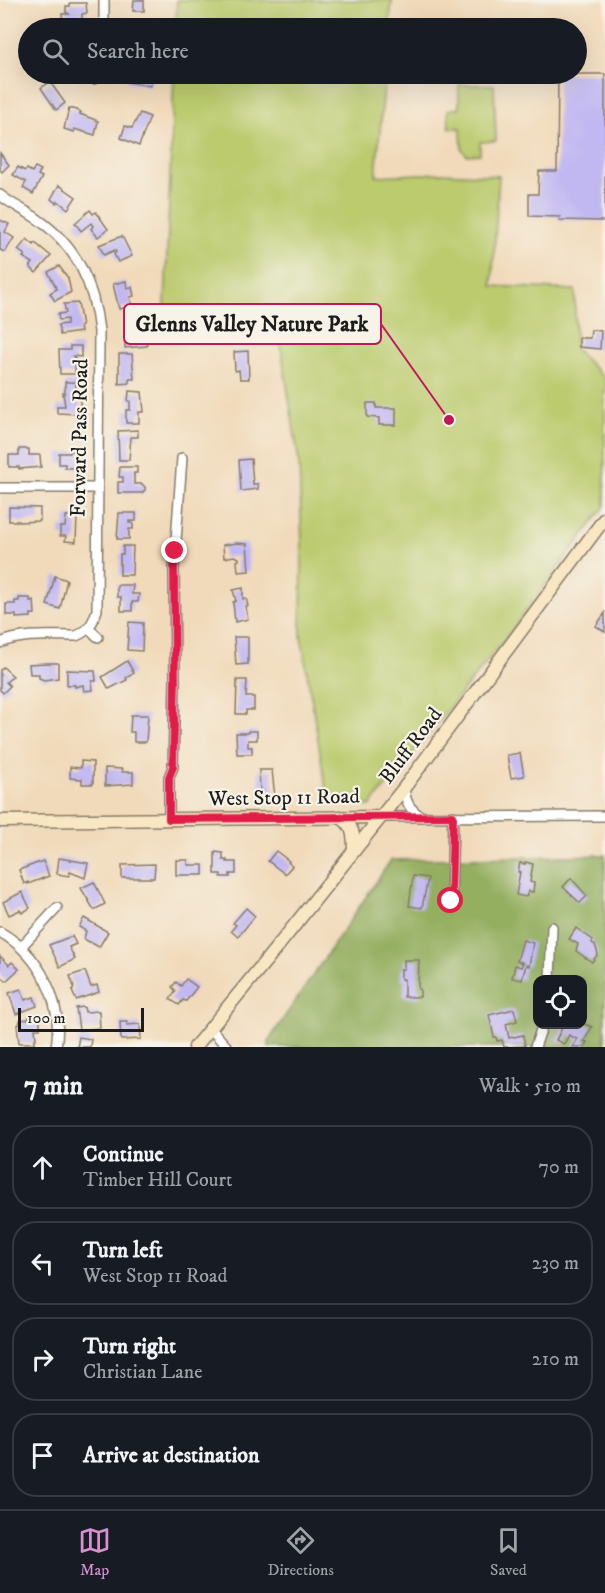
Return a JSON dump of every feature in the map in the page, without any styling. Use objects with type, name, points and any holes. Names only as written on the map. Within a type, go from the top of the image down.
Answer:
[{"type":"main road","name":"Bluff Road","points":[[195,1047],[404,788],[605,518]]},
{"type":"main road","points":[[340,817],[349,824],[353,832],[354,851]]},
{"type":"main road","name":"West Stop 11 Road","points":[[0,821],[381,817]]},
{"type":"street","points":[[104,0],[104,18]]},
{"type":"street","name":"Forward Pass Road","points":[[0,195],[40,220],[63,240],[81,265],[92,289],[97,308],[99,331],[97,610],[92,625],[88,628]]},
{"type":"street","points":[[169,819],[169,777],[173,767],[175,682],[174,568],[182,458]]},
{"type":"street","points":[[0,488],[98,488]]},
{"type":"street","points":[[0,643],[9,639],[26,637],[76,636],[88,628],[98,637]]},
{"type":"street","points":[[404,788],[408,806],[422,817]]},
{"type":"street","points":[[451,908],[453,816]]},
{"type":"street","name":"West Stop 11 Road","points":[[381,817],[605,816]]},
{"type":"street","points":[[21,947],[57,908]]},
{"type":"street","points":[[550,975],[552,927]]},
{"type":"street","points":[[0,932],[21,947],[41,971],[54,1000],[58,1036],[56,1047]]},
{"type":"street","points":[[210,1028],[227,1047]]},
{"type":"street","points":[[535,1047],[541,1029]]},
{"type":"green space","points":[[177,0],[392,0],[390,18],[176,18]]},
{"type":"green space","points":[[174,84],[384,84],[376,176],[442,173],[499,176],[492,286],[575,290],[575,349],[605,379],[605,506],[505,639],[370,806],[328,801],[301,635],[302,544],[299,462],[279,335],[164,331]]},
{"type":"green space","points":[[459,85],[494,85],[496,141],[480,142],[480,154],[467,155],[462,150],[461,128],[450,128],[449,126],[448,110],[459,108]]},
{"type":"green space","points":[[605,855],[605,1047],[269,1047],[269,1040],[391,860]]},
{"type":"building","points":[[134,0],[144,0],[144,11],[133,11]]},
{"type":"building","points":[[70,3],[86,3],[87,13],[82,14],[82,18],[62,18],[62,14],[69,14],[66,12],[66,6],[70,6]]},
{"type":"building","points":[[587,74],[605,74],[605,221],[559,220],[560,217],[529,216],[529,194],[538,194],[539,171],[557,171],[558,84],[587,84]]},
{"type":"building","points":[[51,84],[65,103],[56,110],[41,88]]},
{"type":"building","points":[[69,108],[98,121],[95,135],[74,129],[74,132],[64,129]]},
{"type":"building","points":[[140,113],[150,117],[139,146],[121,138],[125,126],[132,128]]},
{"type":"building","points":[[0,153],[9,165],[2,172],[0,170]]},
{"type":"building","points":[[18,167],[32,172],[35,167],[41,170],[38,175],[42,177],[33,194],[23,188],[26,182],[13,175]]},
{"type":"building","points":[[59,185],[76,197],[68,209],[58,201],[56,203],[51,199]]},
{"type":"building","points":[[90,210],[93,214],[96,212],[108,229],[98,237],[91,229],[93,226],[91,223],[81,231],[75,223]]},
{"type":"building","points":[[0,220],[9,224],[5,232],[14,238],[5,252],[0,250]]},
{"type":"building","points":[[122,236],[132,256],[118,262],[114,254],[115,250],[104,255],[99,245]]},
{"type":"building","points":[[27,239],[51,256],[36,273],[30,267],[33,263],[23,257],[25,255],[18,250]]},
{"type":"building","points":[[59,266],[68,278],[71,292],[55,301],[50,293],[57,289],[48,272]]},
{"type":"building","points":[[126,281],[127,288],[132,287],[134,296],[130,297],[132,306],[119,309],[113,284]]},
{"type":"building","points":[[78,303],[81,332],[60,335],[58,325],[67,324],[67,319],[59,320],[58,314],[66,313],[64,304]]},
{"type":"building","points":[[140,317],[142,339],[147,338],[147,346],[125,348],[125,337],[128,337],[126,318]]},
{"type":"building","points":[[591,330],[601,331],[600,349],[579,347],[579,338],[590,338]]},
{"type":"building","points":[[70,346],[81,346],[81,357],[73,356],[75,374],[60,374],[59,350],[70,350]]},
{"type":"building","points":[[248,351],[249,379],[240,379],[239,370],[235,371],[234,352]]},
{"type":"building","points":[[119,354],[132,354],[134,379],[129,379],[129,383],[119,384]]},
{"type":"building","points":[[65,382],[76,382],[76,391],[80,391],[80,414],[57,413],[57,406],[65,406],[63,393],[65,393]]},
{"type":"building","points":[[129,391],[142,392],[144,412],[139,412],[139,423],[126,423],[126,410],[130,410]]},
{"type":"building","points":[[367,403],[376,403],[376,408],[396,408],[396,425],[379,425],[379,418],[367,417]]},
{"type":"building","points":[[138,430],[138,437],[131,437],[129,460],[119,460],[118,431]]},
{"type":"building","points":[[19,449],[29,449],[29,455],[40,455],[41,467],[19,469],[19,467],[9,467],[9,455],[19,455]]},
{"type":"building","points":[[70,451],[80,451],[80,468],[65,468],[65,464],[59,464],[59,453],[70,453]]},
{"type":"building","points":[[251,459],[253,484],[258,484],[258,489],[241,491],[239,460]]},
{"type":"building","points":[[120,467],[137,467],[137,473],[134,473],[134,484],[142,484],[145,487],[142,493],[118,493],[118,482],[123,482],[123,477],[119,477]]},
{"type":"building","points":[[9,507],[40,508],[40,521],[9,521]]},
{"type":"building","points":[[119,513],[136,513],[136,521],[129,521],[133,523],[133,529],[129,529],[129,539],[117,539]]},
{"type":"building","points":[[66,516],[77,516],[76,542],[65,541],[66,536],[60,536],[60,527],[65,527]]},
{"type":"building","points":[[247,544],[249,571],[238,572],[239,558],[234,556],[224,558],[223,545]]},
{"type":"building","points":[[123,546],[133,546],[132,575],[120,575],[120,554],[123,554]]},
{"type":"building","points":[[55,576],[67,580],[60,609],[47,605]]},
{"type":"building","points":[[117,585],[133,585],[132,594],[139,594],[138,602],[132,602],[132,611],[121,611],[121,597],[117,597]]},
{"type":"building","points":[[243,588],[243,599],[246,598],[248,606],[245,606],[248,619],[235,622],[233,602],[236,601],[233,590]]},
{"type":"building","points":[[19,598],[34,600],[35,614],[31,614],[31,617],[16,618],[16,615],[6,615],[6,604],[15,604]]},
{"type":"building","points":[[605,613],[605,632],[596,626]]},
{"type":"building","points":[[129,622],[143,623],[142,651],[127,650]]},
{"type":"building","points":[[234,637],[248,637],[248,664],[236,665]]},
{"type":"building","points":[[127,661],[134,673],[126,678],[127,680],[109,689],[102,677]]},
{"type":"building","points":[[58,663],[58,678],[44,680],[39,678],[39,674],[30,674],[29,664]]},
{"type":"building","points":[[3,667],[13,676],[6,682],[10,686],[3,693],[0,690],[0,670]]},
{"type":"building","points":[[67,670],[95,671],[96,681],[92,681],[93,690],[84,691],[83,685],[75,687],[75,685],[67,685]]},
{"type":"building","points":[[237,680],[247,680],[246,697],[254,697],[254,710],[246,710],[246,714],[236,714]]},
{"type":"building","points":[[131,715],[148,715],[146,742],[134,742],[134,732],[130,732]]},
{"type":"building","points":[[248,731],[257,731],[257,740],[248,740],[248,747],[252,747],[252,754],[237,754],[236,733],[248,733]]},
{"type":"building","points":[[520,753],[524,776],[511,778],[507,755]]},
{"type":"building","points":[[81,761],[93,762],[93,784],[82,784],[82,779],[70,778],[70,767],[81,768]]},
{"type":"building","points":[[105,768],[133,772],[133,784],[105,786]]},
{"type":"building","points":[[259,770],[272,770],[275,798],[263,799],[263,791],[260,791]]},
{"type":"building","points":[[276,851],[292,866],[285,874],[268,861]]},
{"type":"building","points":[[215,852],[223,853],[223,860],[227,862],[236,862],[236,874],[221,877],[221,874],[215,874]]},
{"type":"building","points":[[59,858],[88,863],[85,878],[70,872],[69,876],[57,874]]},
{"type":"building","points":[[176,860],[188,860],[188,865],[203,865],[203,875],[176,875]]},
{"type":"building","points":[[43,861],[49,876],[24,884],[19,870]]},
{"type":"building","points":[[525,862],[533,864],[530,882],[534,883],[533,892],[528,891],[526,897],[516,895],[520,863],[525,864]]},
{"type":"building","points":[[155,864],[154,878],[122,878],[122,865]]},
{"type":"building","points":[[413,876],[428,878],[422,908],[409,906]]},
{"type":"building","points":[[571,878],[587,896],[580,903],[563,887]]},
{"type":"building","points":[[94,882],[105,904],[94,910],[81,888]]},
{"type":"building","points":[[22,892],[30,908],[22,913],[20,910],[9,915],[3,902]]},
{"type":"building","points":[[246,908],[255,916],[238,937],[231,931],[236,925],[233,923]]},
{"type":"building","points":[[84,918],[108,932],[99,947],[84,939],[86,931],[79,927]]},
{"type":"building","points":[[576,928],[593,940],[592,943],[598,954],[592,962],[576,951],[578,944],[569,939]]},
{"type":"building","points":[[72,936],[76,944],[69,947],[75,959],[60,967],[49,945]]},
{"type":"building","points":[[523,940],[533,943],[529,966],[526,965],[522,980],[512,978],[515,965],[521,967],[523,963],[517,961]]},
{"type":"building","points":[[0,956],[9,965],[12,962],[19,969],[6,981],[0,977]]},
{"type":"building","points":[[404,960],[419,960],[420,997],[404,997],[404,979],[401,979],[401,969],[404,969]]},
{"type":"building","points":[[85,971],[91,987],[97,985],[99,992],[76,1000],[70,976]]},
{"type":"building","points":[[186,979],[197,987],[186,1001],[183,1000],[179,1005],[170,999],[176,991],[172,987],[176,982],[181,986]]},
{"type":"building","points":[[21,989],[25,1000],[34,997],[37,1006],[16,1014],[9,993]]},
{"type":"building","points":[[84,1007],[85,1012],[99,1011],[100,1028],[79,1030],[76,1008]]},
{"type":"building","points":[[514,1009],[517,1021],[506,1024],[509,1038],[523,1035],[525,1046],[504,1047],[502,1040],[497,1041],[494,1037],[489,1015]]},
{"type":"building","points":[[29,1016],[40,1016],[40,1029],[35,1029],[34,1043],[19,1043],[17,1025],[20,1020],[29,1019]]},
{"type":"building","points":[[120,1022],[127,1022],[127,1025],[140,1024],[141,1039],[121,1040]]},
{"type":"building","points":[[587,1025],[592,1027],[584,1041],[587,1042],[584,1047],[573,1047],[577,1039],[569,1035],[564,1044],[556,1040],[562,1029],[587,1029]]},
{"type":"building","points":[[79,1037],[91,1039],[90,1047],[77,1047]]},
{"type":"place","name":"Glenns Valley Nature Park","points":[[449,420]]},
{"type":"route","points":[[175,551],[175,682],[173,767],[169,777],[169,819],[453,816],[451,901]]}]
